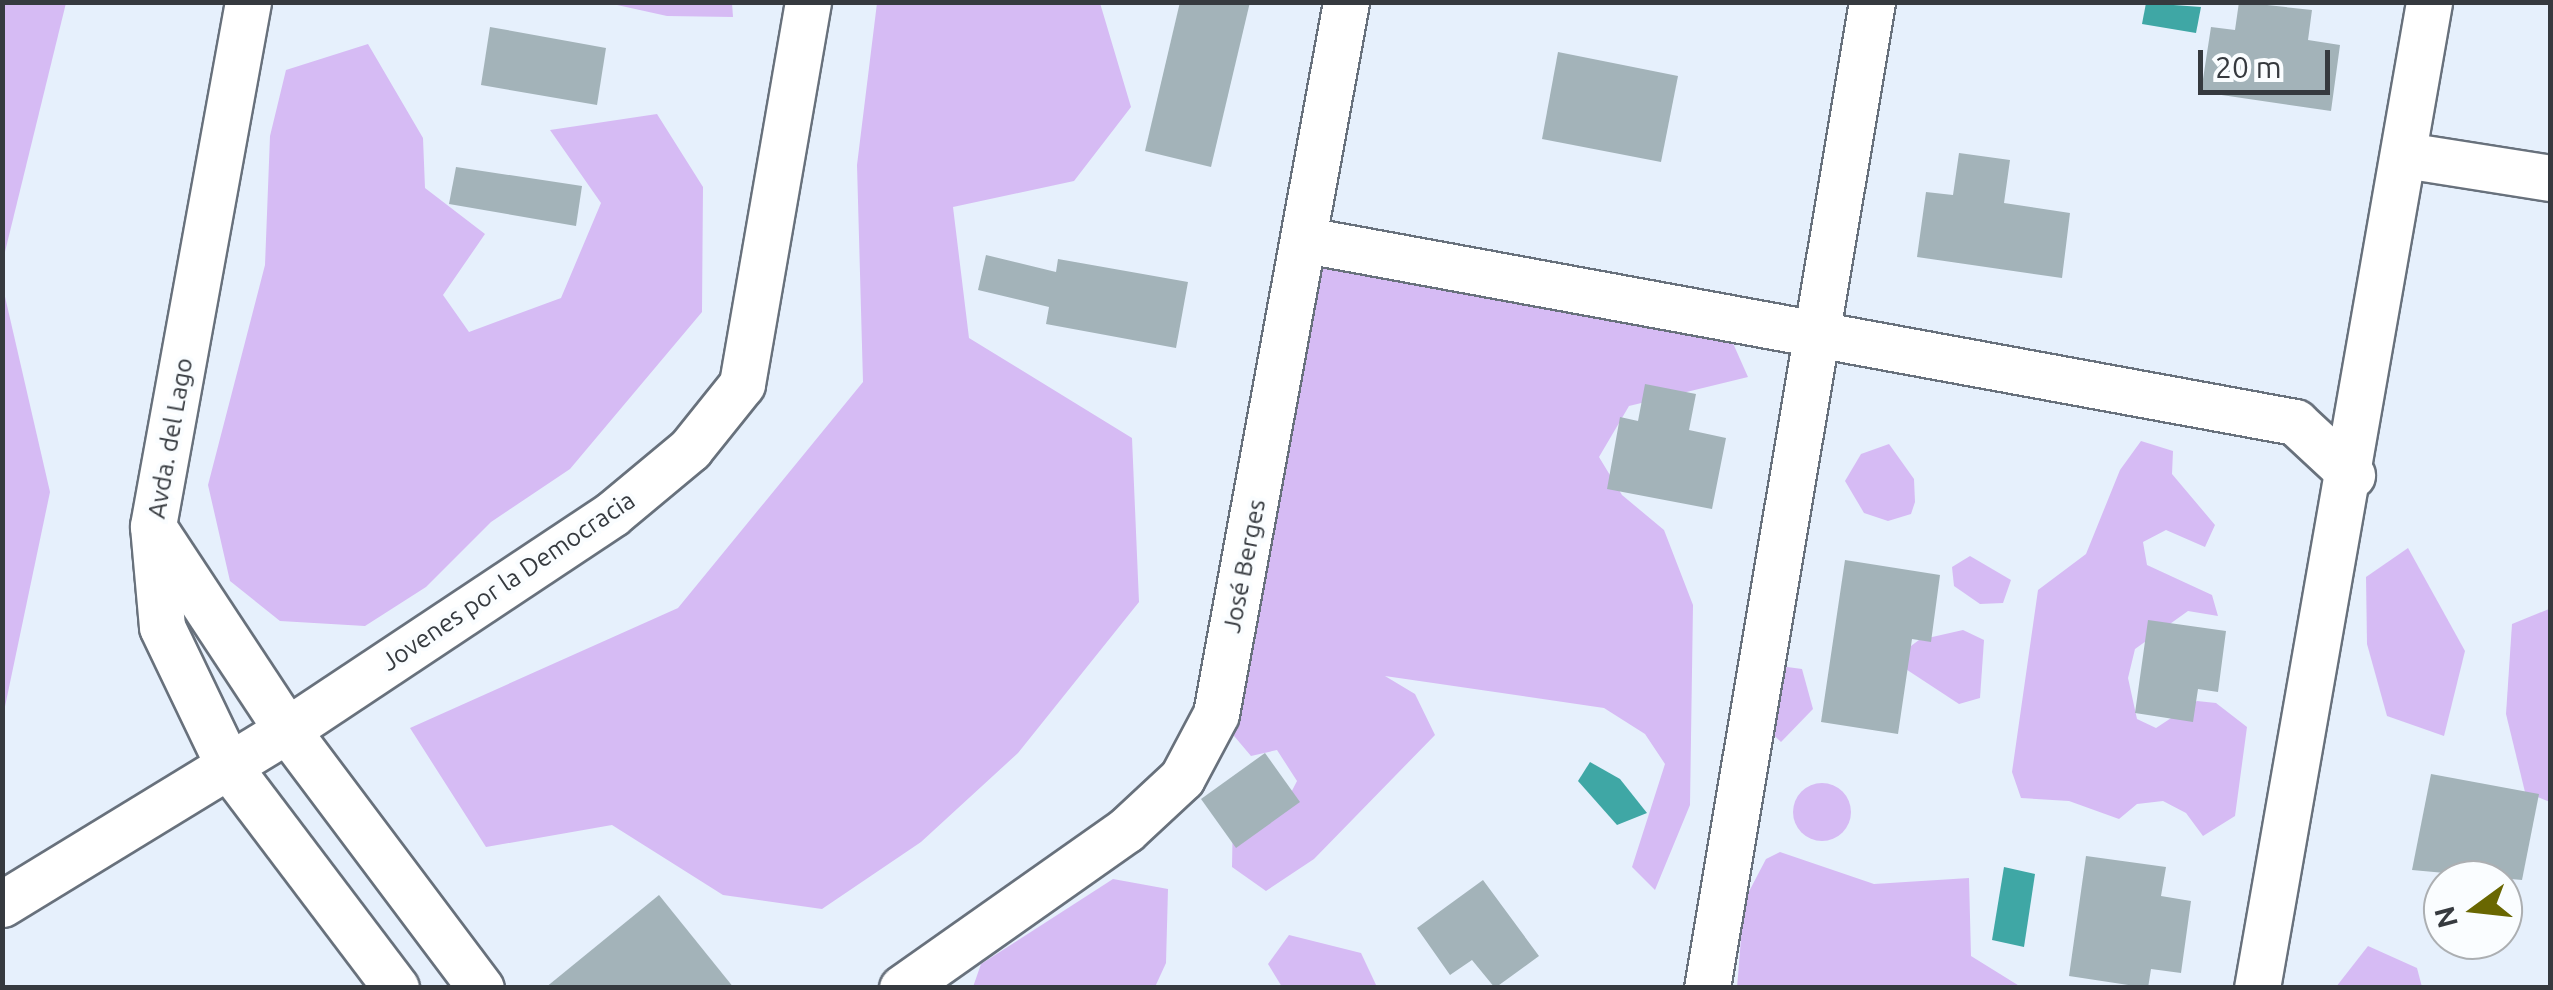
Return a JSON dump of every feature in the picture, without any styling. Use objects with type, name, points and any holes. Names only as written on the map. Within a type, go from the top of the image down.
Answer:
[{"type":"street","name":"Avda. del Lago","points":[[248,2],[153,526],[162,627],[188,694],[229,767],[396,988]]},
{"type":"street","name":"Jovenes por la Democracia","points":[[2,904],[287,730],[612,514],[690,449],[742,384],[808,2]]},
{"type":"street","name":"José Berges","points":[[902,988],[1126,830],[1182,778],[1216,714],[1306,240],[1346,2]]},
{"type":"street","points":[[1706,988],[1813,331],[1872,2]]},
{"type":"street","points":[[2257,988],[2352,474],[2429,2]]},
{"type":"street","points":[[2405,155],[2550,178]]},
{"type":"street","points":[[1306,240],[1724,323],[1813,331],[2295,422],[2352,474]]},
{"type":"street","points":[[2295,422],[2366,392]]},
{"type":"street","points":[[153,526],[287,730],[481,988]]},
{"type":"shaded area","points":[[2,3],[66,3],[3,260]]},
{"type":"shaded area","points":[[608,3],[732,3],[733,17],[667,16]]},
{"type":"shaded area","points":[[877,3],[1100,3],[1131,107],[1074,181],[953,207],[969,338],[1132,438],[1139,602],[1018,753],[921,842],[822,909],[723,895],[612,825],[486,847],[410,728],[678,608],[863,382],[857,165]]},
{"type":"shaded area","points":[[2146,3],[2201,7],[2196,33],[2142,24]]},
{"type":"shaded area","points":[[368,44],[423,138],[425,188],[485,234],[443,295],[469,332],[561,298],[601,203],[550,130],[657,114],[703,187],[702,312],[570,469],[491,522],[426,587],[365,626],[280,621],[230,581],[208,485],[265,265],[270,136],[286,70]]},
{"type":"shaded area","points":[[1291,251],[1724,323],[1748,377],[1629,406],[1599,457],[1622,495],[1664,530],[1693,605],[1690,805],[1655,890],[1632,867],[1665,764],[1645,734],[1604,708],[1385,676],[1415,694],[1435,735],[1314,859],[1266,891],[1232,867],[1233,811],[1281,812],[1297,781],[1277,750],[1251,756],[1229,730],[1244,564],[1283,490],[1260,378]]},
{"type":"shaded area","points":[[3,288],[50,492],[3,716]]},
{"type":"shaded area","points":[[2141,441],[2173,451],[2172,474],[2215,525],[2205,547],[2166,530],[2143,542],[2147,565],[2212,595],[2218,616],[2188,611],[2135,649],[2128,678],[2137,719],[2156,728],[2197,701],[2216,703],[2247,727],[2235,816],[2203,836],[2186,813],[2163,801],[2137,804],[2119,819],[2069,801],[2021,798],[2012,772],[2038,590],[2086,554],[2120,470]]},
{"type":"shaded area","points":[[1889,444],[1914,479],[1915,502],[1911,514],[1888,521],[1864,513],[1845,481],[1861,454]]},
{"type":"shaded area","points":[[2408,548],[2465,651],[2444,736],[2387,716],[2367,644],[2366,577]]},
{"type":"shaded area","points":[[1970,556],[2011,580],[2003,603],[1980,604],[1954,586],[1952,567]]},
{"type":"shaded area","points":[[2549,609],[2550,802],[2525,792],[2506,714],[2512,624]]},
{"type":"shaded area","points":[[1963,630],[1984,640],[1980,698],[1959,704],[1892,660],[1919,640]]},
{"type":"shaded area","points":[[1772,665],[1802,669],[1813,709],[1781,742],[1767,729]]},
{"type":"shaded area","points":[[1590,762],[1620,779],[1647,813],[1617,825],[1578,781]]},
{"type":"shaded area","points":[[1822,783],[1842,792],[1851,812],[1842,832],[1822,841],[1802,832],[1793,812],[1802,792]]},
{"type":"shaded area","points":[[1780,852],[1874,884],[1969,878],[1971,956],[2021,987],[1737,988],[1744,901],[1766,859]]},
{"type":"shaded area","points":[[2004,867],[2035,874],[2024,947],[1992,940]]},
{"type":"shaded area","points":[[1113,879],[1168,889],[1166,963],[1155,987],[973,987],[981,964]]},
{"type":"shaded area","points":[[1289,935],[1361,953],[1377,987],[1282,987],[1268,964]]},
{"type":"shaded area","points":[[2368,946],[2417,968],[2422,987],[2336,987]]},
{"type":"building","points":[[1180,2],[1250,2],[1211,167],[1145,151]]},
{"type":"building","points":[[2239,2],[2312,10],[2308,40],[2340,45],[2331,111],[2201,92],[2211,27],[2235,30]]},
{"type":"building","points":[[490,27],[606,48],[597,105],[481,85]]},
{"type":"building","points":[[1558,52],[1678,76],[1661,162],[1542,139]]},
{"type":"building","points":[[1959,153],[2010,160],[2004,203],[2070,213],[2062,278],[1917,257],[1926,192],[1953,195]]},
{"type":"building","points":[[456,167],[582,186],[576,226],[449,204]]},
{"type":"building","points":[[986,255],[1056,272],[1058,259],[1188,282],[1176,348],[1046,324],[1049,307],[978,290]]},
{"type":"building","points":[[1645,384],[1696,394],[1689,430],[1726,438],[1712,509],[1607,489],[1620,417],[1638,421]]},
{"type":"building","points":[[1845,560],[1940,575],[1931,642],[1912,639],[1898,734],[1821,722]]},
{"type":"building","points":[[2148,620],[2226,631],[2218,692],[2198,689],[2193,722],[2135,713]]},
{"type":"building","points":[[1265,753],[1300,802],[1236,848],[1201,799]]},
{"type":"building","points":[[2431,774],[2539,794],[2523,875],[2523,860],[2423,860],[2423,871],[2412,870]]},
{"type":"building","points":[[2086,856],[2166,867],[2161,896],[2191,901],[2181,973],[2151,969],[2148,988],[2069,976]]},
{"type":"building","points":[[1483,880],[1539,956],[1495,988],[1472,960],[1450,975],[1417,928]]},
{"type":"building","points":[[659,895],[734,988],[545,988]]}]
